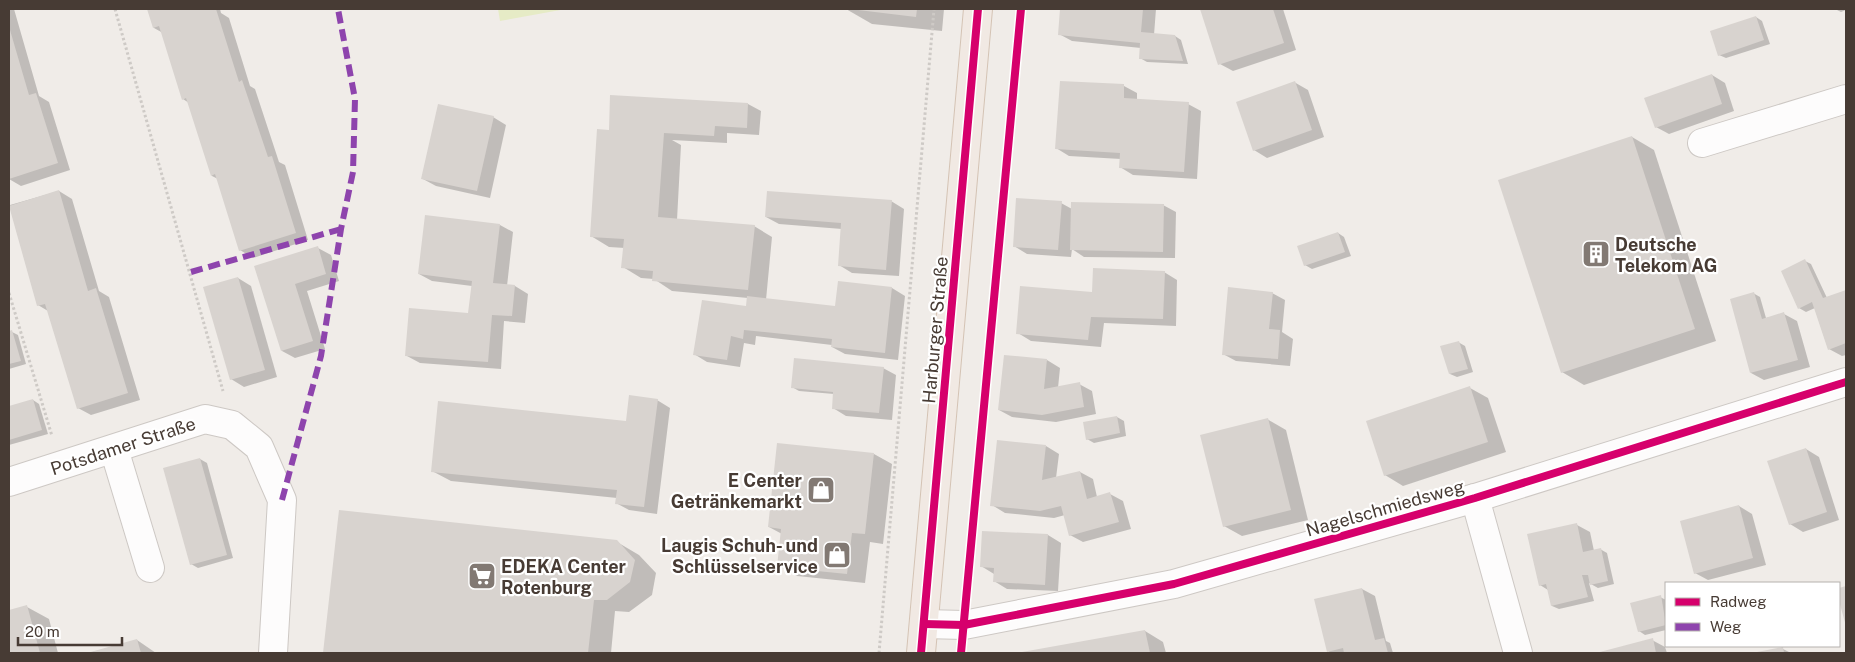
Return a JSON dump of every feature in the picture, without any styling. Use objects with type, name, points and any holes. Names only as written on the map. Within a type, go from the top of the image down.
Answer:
[{"type":"main road","name":"Harburger Straße","points":[[921,653],[978,9]]},
{"type":"street","points":[[1702,143],[1846,99]]},
{"type":"street","name":"Nagelschmiedsweg","points":[[924,624],[964,625],[1174,584],[1475,498],[1846,382]]},
{"type":"street","name":"Potsdamer Straße","points":[[9,482],[206,419],[232,425],[259,448],[282,500],[273,653]]},
{"type":"street","points":[[114,449],[150,568]]},
{"type":"street","points":[[1475,498],[1518,653]]},
{"type":"path","points":[[115,9],[188,263],[232,425]]},
{"type":"path","points":[[879,653],[934,9]]},
{"type":"path","points":[[9,294],[60,465]]},
{"type":"green space","points":[[498,9],[566,9],[500,21]]},
{"type":"building","points":[[147,9],[216,9],[239,82],[242,80],[268,157],[272,156],[296,233],[239,251],[215,174],[211,176],[186,98],[182,100],[159,26],[153,28]]},
{"type":"building","points":[[850,9],[917,9],[916,17]]},
{"type":"building","points":[[1060,9],[1143,9],[1141,32],[1175,35],[1183,61],[1139,59],[1140,43],[1058,35]]},
{"type":"building","points":[[1200,9],[1273,9],[1284,43],[1218,65]]},
{"type":"building","points":[[1756,16],[1764,40],[1718,56],[1710,31]]},
{"type":"building","points":[[10,30],[29,95],[36,93],[58,163],[9,179]]},
{"type":"building","points":[[1712,74],[1722,104],[1655,128],[1644,98]]},
{"type":"building","points":[[1060,81],[1124,84],[1124,98],[1189,102],[1184,172],[1119,168],[1120,153],[1055,149]]},
{"type":"building","points":[[1295,81],[1312,130],[1253,151],[1236,102]]},
{"type":"building","points":[[610,95],[748,103],[747,128],[715,126],[714,136],[664,133],[658,217],[755,225],[748,290],[652,281],[653,271],[621,268],[624,239],[590,237],[597,129],[609,130]]},
{"type":"building","points":[[438,104],[494,116],[477,191],[421,179]]},
{"type":"building","name":"Deutsche Telekom AG","points":[[1632,136],[1695,329],[1561,373],[1498,180]]},
{"type":"building","points":[[59,190],[88,291],[96,288],[128,393],[77,409],[45,304],[37,306],[9,206]]},
{"type":"building","points":[[767,191],[892,200],[886,270],[838,266],[841,223],[765,217]]},
{"type":"building","points":[[1016,198],[1062,201],[1058,250],[1013,247]]},
{"type":"building","points":[[1071,202],[1164,204],[1163,252],[1070,250]]},
{"type":"building","points":[[425,215],[500,224],[493,283],[515,285],[512,316],[492,315],[488,362],[405,356],[409,308],[468,313],[472,281],[418,274]]},
{"type":"building","points":[[1338,232],[1345,252],[1304,266],[1297,246]]},
{"type":"building","points":[[318,246],[326,274],[295,284],[313,341],[281,351],[254,266]]},
{"type":"building","points":[[1805,259],[1823,298],[1846,290],[1846,343],[1828,350],[1812,302],[1798,309],[1781,271]]},
{"type":"building","points":[[1093,268],[1165,271],[1163,319],[1091,317],[1088,340],[1016,334],[1020,286],[1092,292]]},
{"type":"building","points":[[238,277],[265,370],[230,380],[203,287]]},
{"type":"building","points":[[838,281],[892,287],[885,353],[831,347],[832,339],[744,330],[743,339],[731,336],[727,360],[693,355],[702,300],[746,306],[747,296],[835,306]]},
{"type":"building","points":[[1228,287],[1273,292],[1269,329],[1280,330],[1278,359],[1222,355]]},
{"type":"building","points":[[1754,292],[1762,319],[1784,312],[1798,360],[1750,373],[1730,299]]},
{"type":"building","points":[[12,330],[21,361],[9,364],[9,331]]},
{"type":"building","points":[[1459,341],[1468,369],[1449,374],[1440,346]]},
{"type":"building","points":[[1004,355],[1047,359],[1044,389],[1080,382],[1084,407],[1042,415],[998,410]]},
{"type":"building","points":[[794,358],[884,367],[879,413],[832,409],[833,392],[791,388]]},
{"type":"building","points":[[1470,386],[1488,442],[1384,476],[1366,421]]},
{"type":"building","points":[[629,395],[658,399],[644,507],[615,504],[617,490],[431,472],[438,401],[626,421]]},
{"type":"building","points":[[33,399],[42,430],[9,440],[9,406]]},
{"type":"building","points":[[1117,416],[1120,433],[1086,440],[1083,422]]},
{"type":"building","points":[[1268,418],[1291,510],[1223,527],[1200,435]]},
{"type":"building","points":[[997,440],[1046,445],[1042,480],[1080,471],[1087,499],[1110,492],[1119,522],[1069,536],[1061,506],[1040,511],[990,506]]},
{"type":"building","name":"E Center Getränkemarkt","points":[[777,443],[874,453],[865,534],[852,533],[847,574],[777,567],[781,529],[768,527]]},
{"type":"building","points":[[1806,448],[1827,512],[1789,525],[1767,461]]},
{"type":"building","points":[[200,458],[227,555],[190,565],[163,468]]},
{"type":"building","points":[[1739,505],[1753,558],[1694,574],[1680,521]]},
{"type":"building","name":"EDEKA Center Rotenburg","points":[[339,510],[617,540],[635,560],[630,582],[607,600],[594,600],[588,653],[323,653]]},
{"type":"building","points":[[1577,523],[1583,552],[1601,548],[1608,581],[1590,585],[1588,575],[1582,575],[1588,597],[1551,606],[1546,584],[1539,586],[1527,534]]},
{"type":"building","points":[[982,531],[1048,534],[1045,585],[993,582],[994,568],[980,567]]},
{"type":"building","points":[[1846,586],[1846,626],[1840,605],[1840,588]]},
{"type":"building","points":[[1362,588],[1375,640],[1384,638],[1388,653],[1344,653],[1343,648],[1327,652],[1314,599]]},
{"type":"building","points":[[1661,595],[1665,625],[1638,632],[1630,603]]},
{"type":"building","points":[[27,605],[40,653],[9,653],[9,610]]},
{"type":"building","points":[[1145,630],[1150,653],[1022,653],[1022,652]]},
{"type":"building","points":[[1653,638],[1656,653],[1596,653]]},
{"type":"building","points":[[137,639],[141,653],[87,653]]},
{"type":"building","points":[[1783,647],[1784,653],[1757,652]]},
{"type":"marked path","points":[[282,500],[321,356],[341,229],[353,172],[355,99],[338,9]]},
{"type":"marked path","points":[[191,272],[341,229]]},
{"type":"cycle path","points":[[921,653],[978,9]]},
{"type":"cycle path","points":[[961,653],[1021,9]]},
{"type":"cycle path","points":[[924,624],[964,625],[1174,584],[1475,498],[1846,382]]},
{"type":"place","name":"Deutsche Telekom AG","points":[[1596,254]]},
{"type":"place","name":"E Center Getränkemarkt","points":[[821,490]]},
{"type":"place","name":"Laugis Schuh- und Schlüsselservice","points":[[837,555]]},
{"type":"place","name":"EDEKA Center Rotenburg","points":[[482,576]]}]
